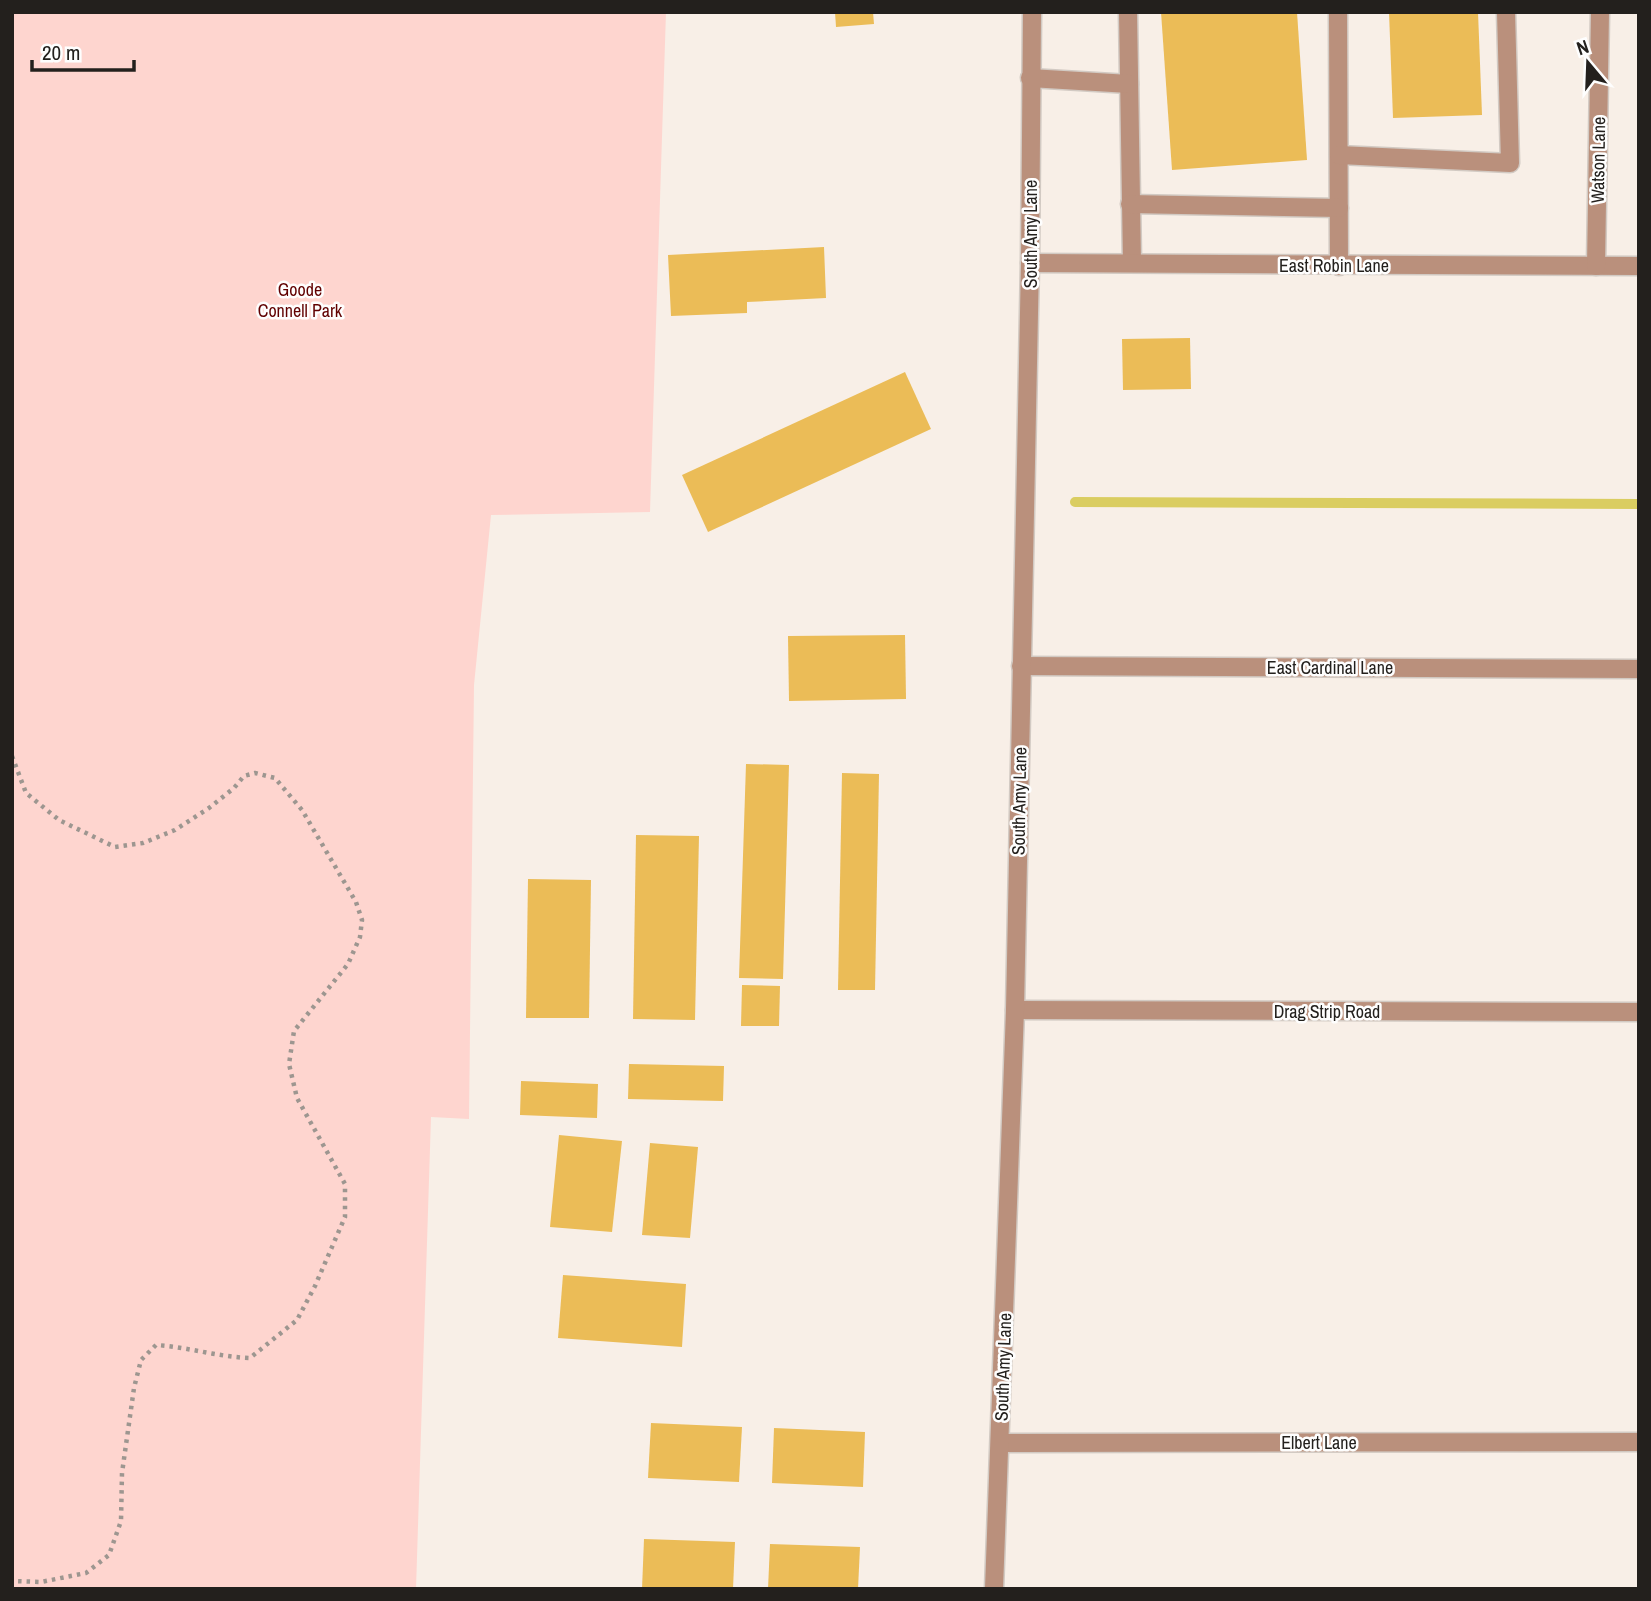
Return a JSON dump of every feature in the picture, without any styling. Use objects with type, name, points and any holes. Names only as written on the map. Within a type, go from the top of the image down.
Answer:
[{"type":"street","name":"South Amy Lane","points":[[994,1589],[1015,1010],[1030,263],[1032,12]]},
{"type":"street","points":[[1128,12],[1132,263]]},
{"type":"street","points":[[1338,12],[1339,266]]},
{"type":"street","points":[[1339,155],[1510,163],[1506,12]]},
{"type":"street","name":"Watson Lane","points":[[1596,266],[1600,12]]},
{"type":"street","points":[[1030,78],[1129,84]]},
{"type":"street","points":[[1130,204],[1339,208]]},
{"type":"street","name":"East Robin Lane","points":[[1030,263],[1639,266]]},
{"type":"street","name":"East Cardinal Lane","points":[[1021,666],[1639,669]]},
{"type":"street","name":"Drag Strip Road","points":[[1015,1010],[1639,1012]]},
{"type":"street","name":"Elbert Lane","points":[[1000,1443],[1639,1442]]},
{"type":"path","points":[[12,757],[26,793],[59,820],[115,847],[143,843],[175,830],[209,808],[234,788],[244,776],[255,773],[275,778],[302,810],[356,902],[362,920],[360,937],[348,964],[294,1031],[289,1063],[297,1098],[345,1184],[345,1217],[297,1320],[250,1358],[229,1357],[186,1347],[156,1345],[141,1360],[134,1388],[122,1473],[121,1521],[110,1555],[86,1573],[41,1582],[12,1581]]},
{"type":"green space","name":"Goode Connell Park","points":[[12,12],[666,12],[650,512],[491,515],[474,685],[469,1119],[431,1117],[416,1589],[12,1589]]},
{"type":"building","points":[[835,12],[873,12],[874,24],[836,27]]},
{"type":"building","points":[[1161,12],[1297,12],[1307,160],[1172,170]]},
{"type":"building","points":[[1389,12],[1478,12],[1482,115],[1393,118]]},
{"type":"building","points":[[824,247],[826,298],[747,302],[747,313],[671,316],[668,255]]},
{"type":"building","points":[[1190,338],[1191,389],[1123,390],[1122,339]]},
{"type":"building","points":[[905,372],[931,429],[708,532],[682,475]]},
{"type":"building","points":[[905,635],[906,699],[789,701],[788,636]]},
{"type":"building","points":[[746,764],[789,765],[783,979],[739,978]]},
{"type":"building","points":[[842,773],[879,774],[875,990],[838,990]]},
{"type":"building","points":[[636,835],[699,836],[695,1020],[633,1019]]},
{"type":"building","points":[[528,879],[591,880],[589,1018],[526,1018]]},
{"type":"building","points":[[742,985],[780,986],[779,1026],[741,1026]]},
{"type":"building","points":[[629,1064],[724,1066],[723,1101],[628,1099]]},
{"type":"building","points":[[521,1081],[598,1084],[597,1118],[520,1115]]},
{"type":"building","points":[[559,1135],[622,1141],[612,1232],[550,1227]]},
{"type":"building","points":[[650,1143],[698,1147],[690,1238],[642,1235]]},
{"type":"building","points":[[563,1275],[686,1284],[682,1347],[558,1338]]},
{"type":"building","points":[[651,1423],[742,1427],[739,1482],[648,1478]]},
{"type":"building","points":[[774,1428],[865,1432],[863,1487],[772,1483]]},
{"type":"building","points":[[644,1539],[735,1542],[733,1589],[642,1589]]},
{"type":"building","points":[[770,1544],[860,1547],[858,1589],[768,1589]]},
{"type":"waterway","points":[[1075,502],[1639,504]]}]
